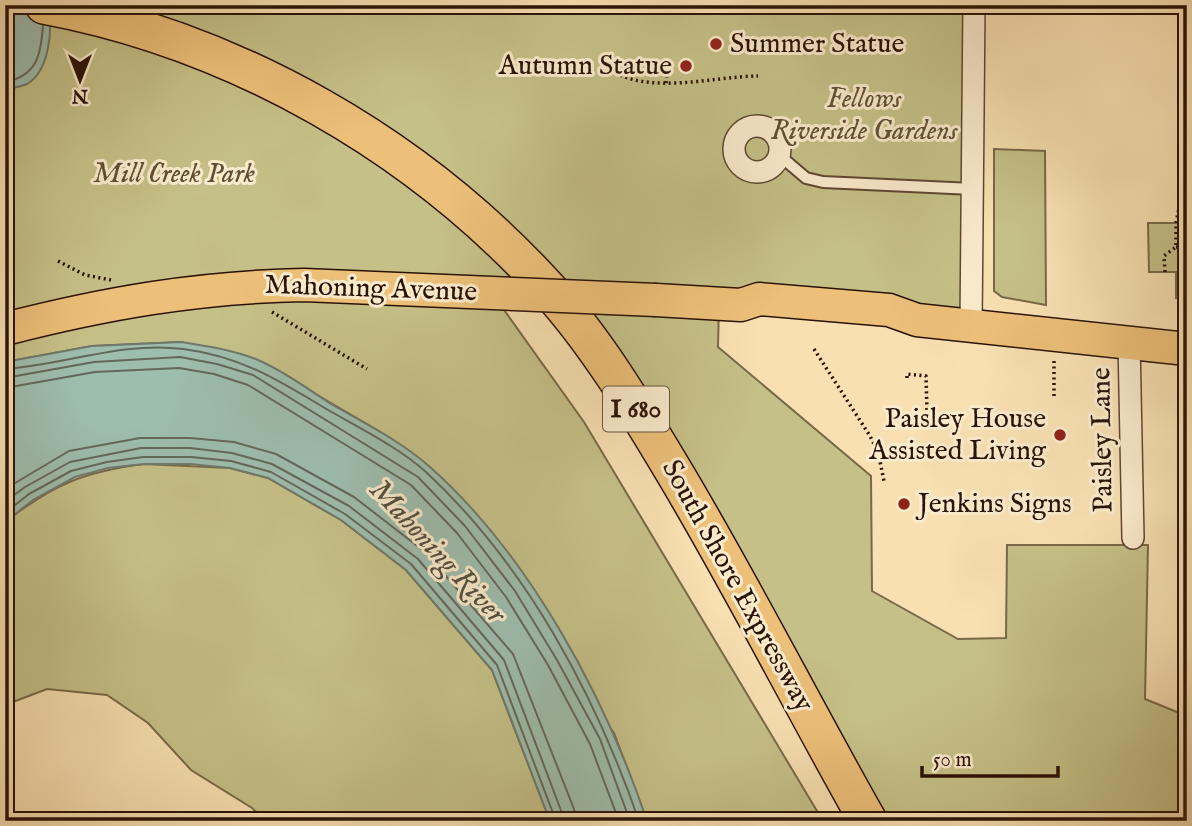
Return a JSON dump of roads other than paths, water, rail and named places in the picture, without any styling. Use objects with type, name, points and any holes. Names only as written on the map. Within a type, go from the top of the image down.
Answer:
[{"type":"highway","name":"South Shore Expressway","points":[[44,5],[181,44],[294,91],[370,137],[430,182],[504,244],[557,301],[640,416],[694,505],[868,821]]},
{"type":"main road","name":"Mahoning Avenue","points":[[5,329],[146,297],[247,286],[304,285],[741,305],[759,299],[890,310],[917,320],[1187,349]]},
{"type":"street","points":[[971,326],[974,5]]},
{"type":"street","name":"Paisley Lane","points":[[1129,342],[1133,538]]},
{"type":"lane","points":[[779,155],[813,180],[973,189]]},
{"type":"water","points":[[5,5],[48,5],[50,36],[45,59],[35,78],[19,87],[5,89]]},
{"type":"water","name":"Mahoning River","points":[[181,342],[240,354],[277,369],[407,449],[466,502],[500,542],[560,630],[609,725],[647,821],[550,821],[492,670],[406,570],[341,520],[268,478],[230,468],[190,464],[144,464],[108,468],[75,477],[33,500],[5,522],[5,362],[92,346]]},
{"type":"place","name":"Summer Statue","points":[[716,44]]},
{"type":"place","name":"Autumn Statue","points":[[686,66]]},
{"type":"place","name":"Paisley House Assisted Living","points":[[1060,435]]},
{"type":"place","name":"Jenkins Signs","points":[[904,504]]},
{"type":"park label","name":"Fellows Riverside Gardens","points":[[864,115]]},
{"type":"park label","name":"Mill Creek Park","points":[[174,174]]}]
